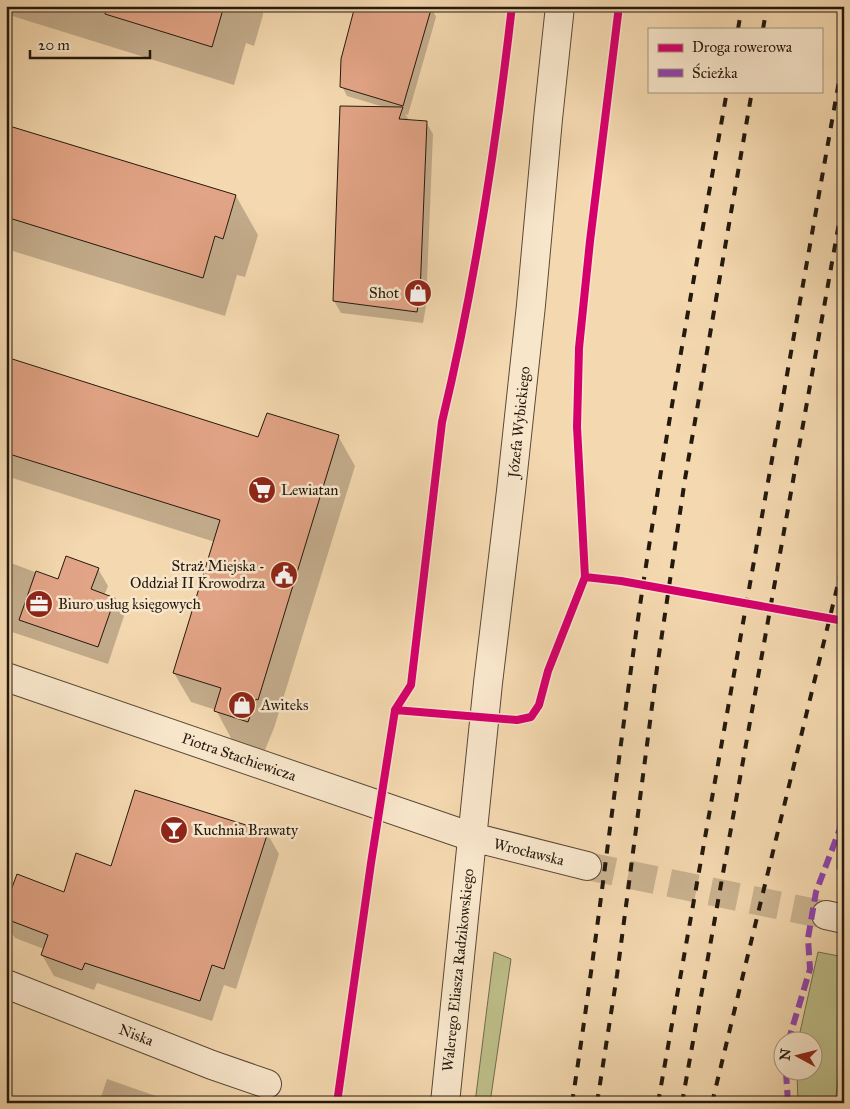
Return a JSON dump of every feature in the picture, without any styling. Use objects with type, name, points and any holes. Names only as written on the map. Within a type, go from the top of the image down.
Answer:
[{"type":"street","name":"Józefa Wybickiego","points":[[472,837],[532,305],[560,6]]},
{"type":"street","name":"Piotra Stachiewicza","points":[[6,677],[472,837]]},
{"type":"street","name":"Wrocławska","points":[[472,837],[587,866]]},
{"type":"street","name":"Walerego Eliasza Radzikowskiego","points":[[445,1103],[472,837]]},
{"type":"street","name":"Niska","points":[[6,984],[212,1065],[267,1084]]},
{"type":"green space","points":[[840,678],[844,685],[844,870],[837,869]]},
{"type":"green space","points":[[494,952],[511,959],[490,1103],[475,1103]]},
{"type":"green space","points":[[818,952],[844,957],[844,1035],[835,1103],[798,1103],[797,1082],[822,1082],[822,1032],[800,1032]]},
{"type":"building","points":[[107,6],[224,6],[212,47],[105,14]]},
{"type":"building","points":[[355,6],[432,6],[403,106],[340,87],[341,59]]},
{"type":"building","points":[[340,106],[403,107],[399,119],[427,121],[420,294],[417,312],[333,301]]},
{"type":"building","points":[[6,125],[236,195],[223,239],[215,236],[203,278],[6,217]]},
{"type":"building","points":[[6,357],[258,437],[267,413],[339,435],[258,700],[256,699],[248,722],[214,711],[221,688],[173,673],[220,520],[6,453]]},
{"type":"building","points":[[66,556],[99,568],[91,589],[115,598],[98,647],[19,620],[36,571],[58,579]]},
{"type":"building","points":[[135,790],[268,832],[224,969],[212,965],[200,1001],[85,963],[82,970],[41,955],[48,935],[6,919],[6,904],[17,874],[64,892],[76,853],[111,866]]},
{"type":"tunnel","points":[[587,866],[826,915]]},
{"type":"railway","points":[[738,28],[742,6]]},
{"type":"railway","points":[[763,28],[767,6]]},
{"type":"railway","points":[[658,1103],[844,53]]},
{"type":"railway","points":[[572,1103],[648,553],[727,92]]},
{"type":"railway","points":[[597,1103],[617,975],[657,668],[685,479],[752,92]]},
{"type":"railway","points":[[682,1103],[844,195]]},
{"type":"railway","points":[[712,1103],[844,559]]},
{"type":"marked path","points":[[791,1032],[810,969],[808,938],[816,892],[844,818]]},
{"type":"marked path","points":[[787,1082],[788,1103]]},
{"type":"cycle path","points":[[395,710],[411,685],[442,422],[465,319],[483,215],[499,111],[512,6]]},
{"type":"cycle path","points":[[585,577],[577,427],[579,348],[590,241],[619,6]]},
{"type":"cycle path","points":[[337,1103],[395,710],[517,720],[531,717],[539,705],[548,671],[585,577],[621,581],[844,621]]},
{"type":"place","name":"Shot","points":[[418,293]]},
{"type":"place","name":"Lewiatan","points":[[262,490]]},
{"type":"place","name":"Straż Miejska - Oddział II Krowodrza","points":[[284,575]]},
{"type":"place","name":"Biuro usług księgowych","points":[[39,604]]},
{"type":"place","name":"Awiteks","points":[[242,705]]},
{"type":"place","name":"Kuchnia Brawaty","points":[[174,830]]}]
